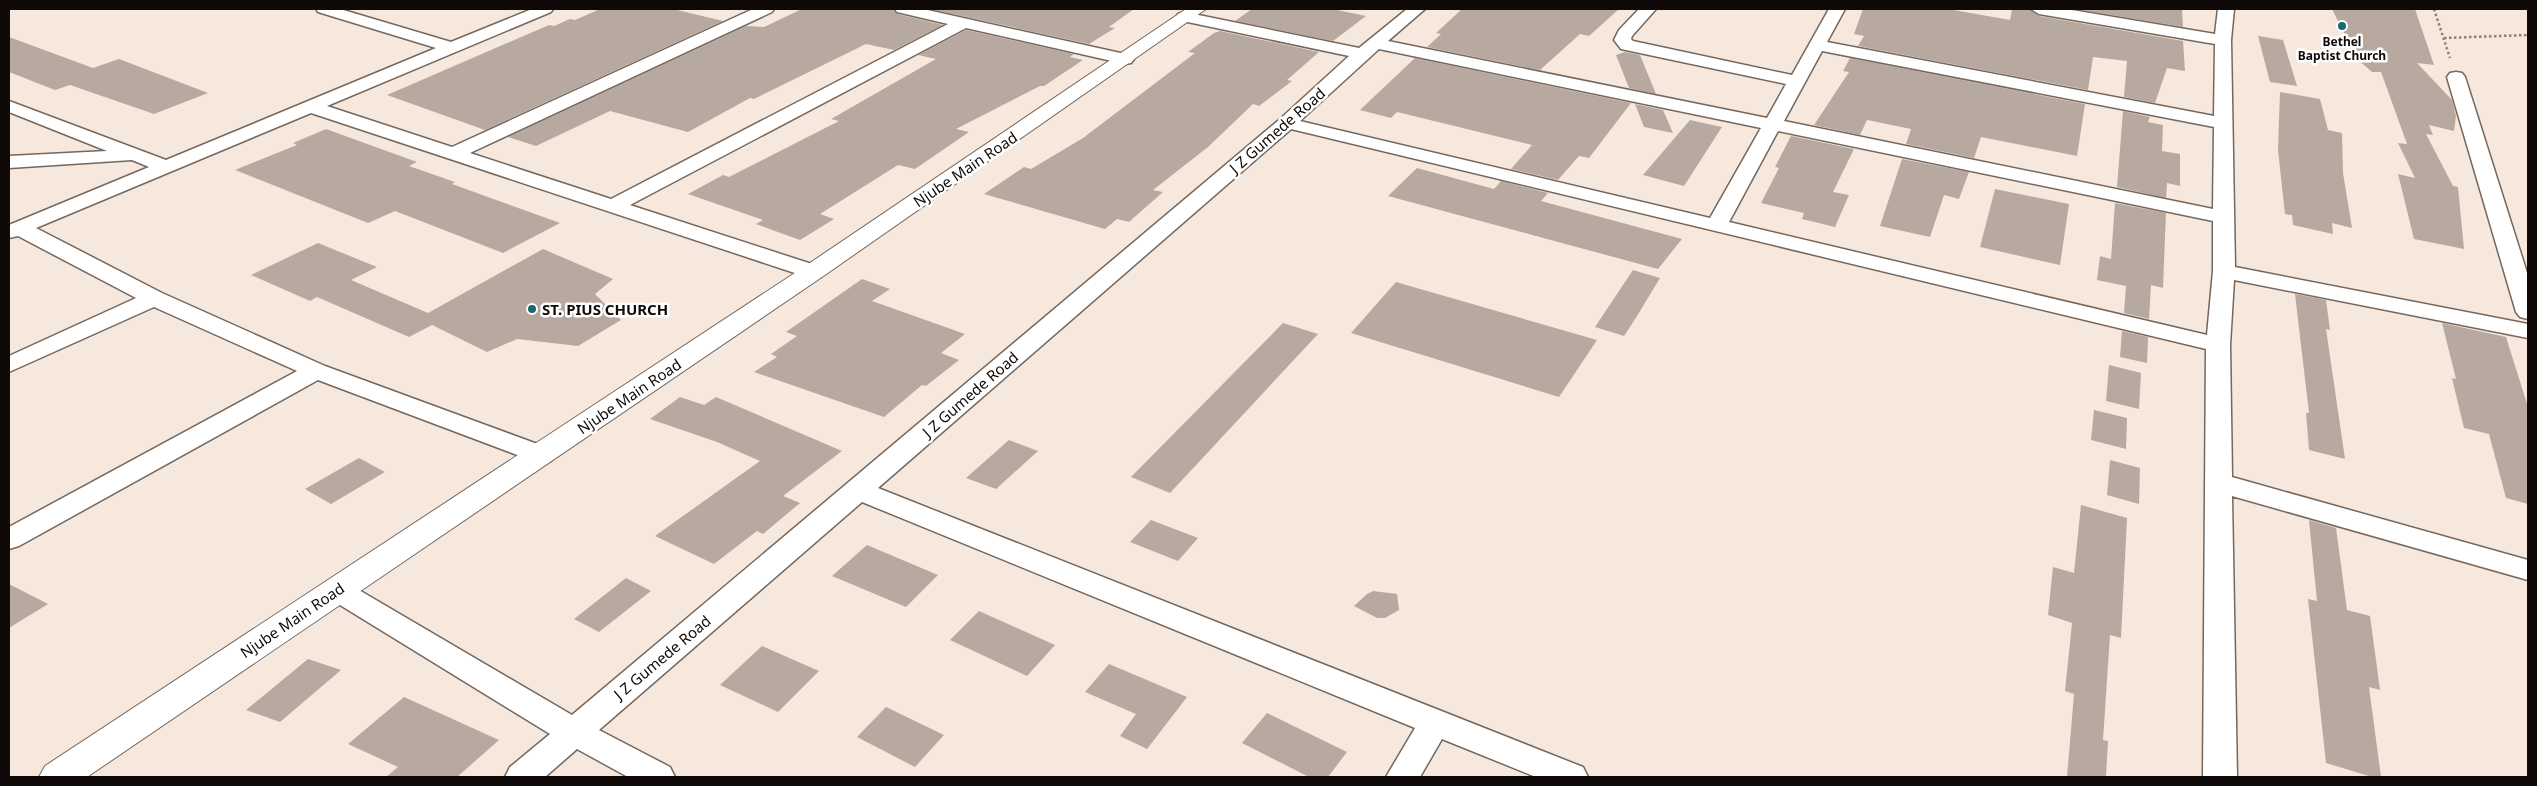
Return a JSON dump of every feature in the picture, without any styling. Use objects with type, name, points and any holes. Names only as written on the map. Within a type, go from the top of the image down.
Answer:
[{"type":"street","points":[[324,9],[449,47]]},
{"type":"street","points":[[14,230],[164,166],[311,107],[449,47],[545,9]]},
{"type":"street","points":[[452,154],[766,9]]},
{"type":"street","points":[[903,9],[936,12],[961,24],[1125,59]]},
{"type":"street","name":"J Z Gumede Road","points":[[522,777],[1287,123],[1368,49],[1417,9]]},
{"type":"street","points":[[1648,9],[1625,34],[1622,40],[1627,45],[1798,80]]},
{"type":"street","points":[[1716,226],[1837,9]]},
{"type":"street","points":[[2039,9],[2223,40]]},
{"type":"street","points":[[2220,777],[2218,345],[2224,271],[2222,217],[2223,40],[2226,9]]},
{"type":"street","points":[[1190,13],[1368,49],[1772,124],[2222,217]]},
{"type":"street","name":"Njube Main Road","points":[[58,777],[542,455],[813,272],[1190,13]]},
{"type":"street","points":[[611,208],[961,24]]},
{"type":"street","points":[[1818,45],[2224,123]]},
{"type":"street","points":[[2456,77],[2528,312]]},
{"type":"street","points":[[9,106],[164,166]]},
{"type":"street","points":[[311,107],[611,208],[813,272]]},
{"type":"street","points":[[1287,123],[2218,345]]},
{"type":"street","points":[[9,162],[53,158],[138,156]]},
{"type":"street","points":[[14,230],[154,298],[316,371],[542,455]]},
{"type":"street","points":[[2224,271],[2528,331]]},
{"type":"street","points":[[9,365],[154,298]]},
{"type":"street","points":[[9,539],[316,371]]},
{"type":"street","points":[[2220,482],[2528,570]]},
{"type":"street","points":[[858,490],[1571,777]]},
{"type":"street","points":[[337,590],[574,732],[658,777]]},
{"type":"street","points":[[1403,777],[1435,722]]},
{"type":"path","points":[[2434,9],[2456,77]]},
{"type":"path","points":[[2444,38],[2528,35]]},
{"type":"building","points":[[600,9],[673,9],[723,21],[485,130],[387,95],[549,25],[554,26],[570,19],[575,20]]},
{"type":"building","points":[[802,9],[893,9],[897,14],[943,25],[894,50],[866,44],[754,99],[750,98],[688,132],[610,111],[536,146],[508,137],[746,26],[764,27]]},
{"type":"building","points":[[930,9],[1134,9],[1109,27],[1115,28],[1089,44]]},
{"type":"building","points":[[1252,9],[1332,9],[1366,16],[1333,41],[1235,21]]},
{"type":"building","points":[[1462,9],[1619,9],[1589,36],[1580,34],[1540,70],[1427,47],[1441,34],[1436,33]]},
{"type":"building","points":[[1863,9],[1948,9],[2010,20],[2012,9],[2029,9],[2039,16],[2183,41],[2185,71],[2167,68],[2155,103],[2124,97],[2127,61],[2093,57],[2088,90],[1858,46],[1864,36],[1854,34]]},
{"type":"building","points":[[2076,9],[2182,9],[2183,27]]},
{"type":"building","points":[[2332,9],[2415,9],[2434,65],[2417,63],[2452,100],[2456,116],[2454,131],[2429,125],[2433,135],[2426,134],[2453,186],[2458,187],[2464,249],[2414,239],[2398,174],[2415,178],[2398,143],[2407,144],[2381,72],[2372,72],[2357,59]]},
{"type":"building","points":[[966,30],[1074,54],[1070,57],[1083,60],[1044,86],[1040,86],[956,129],[969,132],[915,169],[898,165],[820,214],[834,219],[800,240],[756,224],[763,220],[688,194],[723,175],[729,177],[839,121],[831,119],[936,59],[918,55]]},
{"type":"building","points":[[1220,31],[1319,52],[1287,80],[1292,81],[1259,106],[1253,104],[1208,147],[1153,190],[1163,192],[1129,222],[1117,219],[1105,229],[984,194],[1024,167],[1031,169],[1083,138],[1195,53],[1188,52],[1214,33]]},
{"type":"building","points":[[2258,36],[2283,40],[2297,86],[2270,82]]},
{"type":"building","points":[[9,37],[93,68],[119,59],[208,93],[154,114],[70,85],[55,90],[9,72]]},
{"type":"building","points":[[1625,52],[1640,55],[1656,94],[1629,88],[1616,55]]},
{"type":"building","points":[[1415,58],[1631,103],[1589,158],[1579,156],[1558,180],[1511,169],[1532,145],[1397,112],[1391,118],[1360,110]]},
{"type":"building","points":[[1850,58],[2085,104],[2077,156],[1981,137],[1974,158],[1906,144],[1911,129],[1867,120],[1860,135],[1814,125],[1849,72],[1843,71]]},
{"type":"building","points":[[2280,92],[2320,99],[2328,130],[2342,133],[2343,173],[2352,228],[2332,223],[2333,234],[2293,225],[2292,215],[2285,214],[2278,150]]},
{"type":"building","points":[[1635,104],[1663,110],[1673,133],[1644,127]]},
{"type":"building","points":[[2123,111],[2150,117],[2148,122],[2163,125],[2162,151],[2180,154],[2180,186],[2167,183],[2166,198],[2117,187]]},
{"type":"building","points":[[1690,120],[1722,127],[1684,186],[1643,175]]},
{"type":"building","points":[[326,129],[417,162],[409,166],[455,182],[452,184],[560,223],[503,253],[395,211],[368,223],[235,170],[297,145],[293,143]]},
{"type":"building","points":[[1791,136],[1854,149],[1833,192],[1849,195],[1835,227],[1802,219],[1804,213],[1761,203],[1779,168],[1775,167]]},
{"type":"building","points":[[1902,159],[1969,172],[1959,199],[1944,195],[1930,237],[1880,226]]},
{"type":"building","points":[[1417,168],[1494,189],[1501,181],[1548,193],[1541,201],[1682,239],[1658,269],[1388,196]]},
{"type":"building","points":[[1995,189],[2069,204],[2060,265],[1980,247]]},
{"type":"building","points":[[2115,203],[2166,213],[2163,288],[2151,285],[2149,319],[2124,313],[2126,286],[2097,280],[2100,256],[2111,259]]},
{"type":"building","points":[[318,243],[377,267],[351,280],[428,313],[543,249],[613,279],[595,294],[621,320],[578,346],[517,339],[487,352],[432,325],[409,337],[317,297],[310,301],[251,275]]},
{"type":"building","points":[[1633,270],[1660,278],[1624,336],[1595,327]]},
{"type":"building","points":[[862,279],[890,289],[872,301],[965,334],[941,353],[959,360],[926,386],[922,385],[884,417],[754,372],[777,357],[771,354],[797,336],[786,332]]},
{"type":"building","points":[[1396,282],[1597,340],[1559,397],[1351,333]]},
{"type":"building","points":[[2295,294],[2326,300],[2330,330],[2326,329],[2345,459],[2309,450],[2306,413],[2309,413]]},
{"type":"building","points":[[1283,323],[1318,334],[1170,493],[1131,477]]},
{"type":"building","points":[[2442,323],[2506,337],[2528,407],[2528,504],[2506,498],[2489,434],[2464,428],[2452,378],[2456,379]]},
{"type":"building","points":[[2122,331],[2148,337],[2147,363],[2120,357]]},
{"type":"building","points":[[2109,365],[2141,373],[2139,409],[2106,401]]},
{"type":"building","points":[[680,397],[704,405],[716,397],[842,451],[783,496],[800,503],[763,534],[757,531],[714,564],[655,536],[760,461],[717,442],[650,419]]},
{"type":"building","points":[[2094,410],[2127,418],[2126,449],[2091,440]]},
{"type":"building","points":[[1009,440],[1038,451],[996,489],[966,478]]},
{"type":"building","points":[[359,458],[385,472],[331,504],[305,489]]},
{"type":"building","points":[[2110,460],[2140,468],[2139,504],[2107,495]]},
{"type":"building","points":[[2081,505],[2127,518],[2121,638],[2110,635],[2103,740],[2108,741],[2106,777],[2067,777],[2074,694],[2065,691],[2072,623],[2048,615],[2053,567],[2074,573]]},
{"type":"building","points":[[1151,520],[1198,538],[1178,561],[1130,542]]},
{"type":"building","points":[[2309,520],[2336,528],[2347,610],[2370,616],[2380,690],[2369,687],[2381,777],[2372,777],[2326,763],[2308,599],[2317,601]]},
{"type":"building","points":[[867,545],[938,575],[906,607],[832,576]]},
{"type":"building","points":[[626,578],[651,591],[599,632],[574,619]]},
{"type":"building","points":[[9,584],[48,604],[9,628]]},
{"type":"building","points":[[1373,591],[1397,594],[1399,610],[1385,618],[1377,618],[1354,606]]},
{"type":"building","points":[[979,611],[1055,645],[1027,676],[950,640]]},
{"type":"building","points":[[762,646],[819,671],[778,712],[720,685]]},
{"type":"building","points":[[308,659],[341,670],[280,722],[246,710]]},
{"type":"building","points":[[1109,664],[1187,697],[1147,749],[1120,736],[1136,714],[1085,692]]},
{"type":"building","points":[[404,697],[499,740],[457,777],[386,777],[398,767],[348,744]]},
{"type":"building","points":[[886,707],[944,735],[915,767],[857,737]]},
{"type":"building","points":[[1267,713],[1347,752],[1328,777],[1309,777],[1242,743]]},
{"type":"place","name":"Bethel Baptist Church","points":[[2342,26]]},
{"type":"place","name":"ST. PIUS CHURCH","points":[[532,309]]}]
